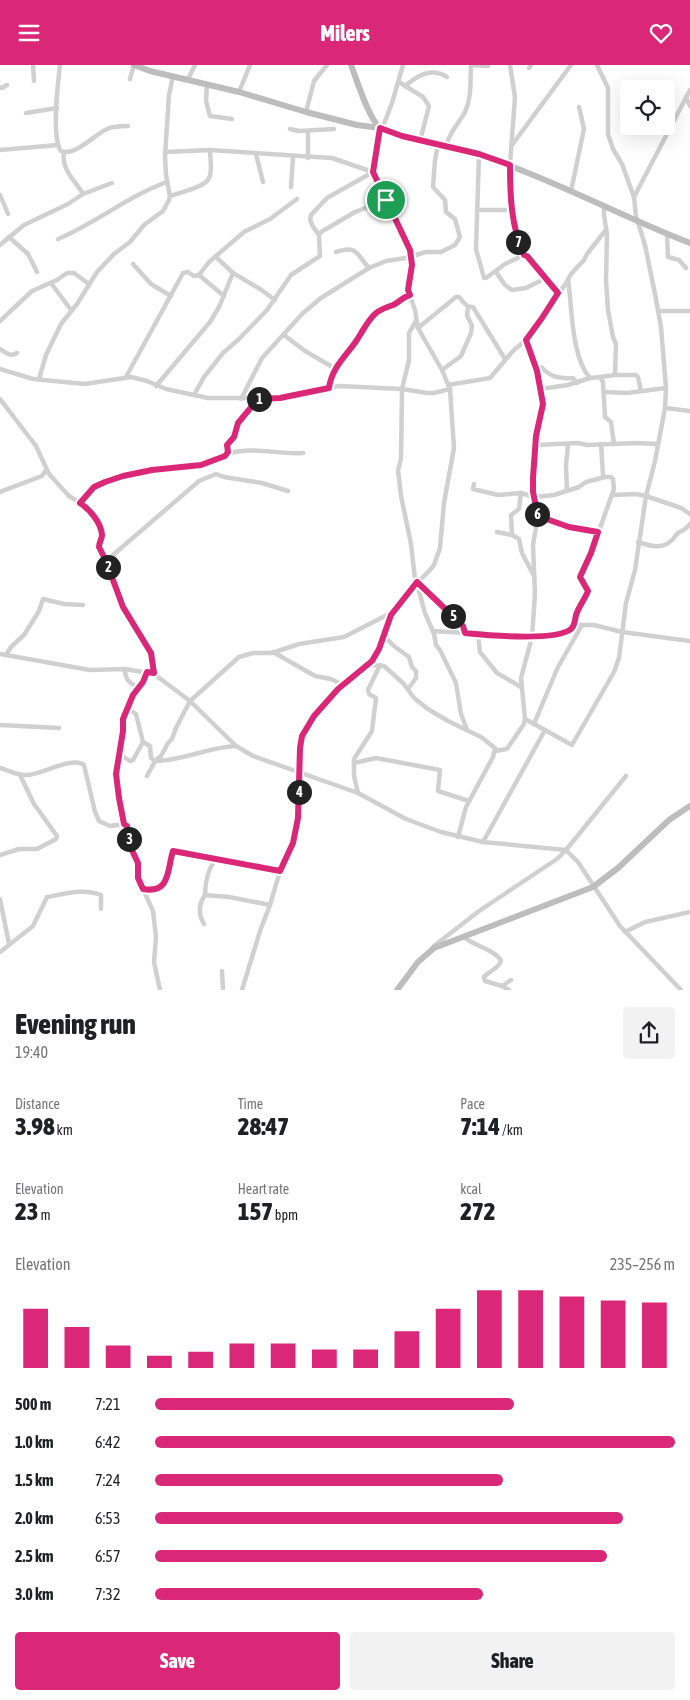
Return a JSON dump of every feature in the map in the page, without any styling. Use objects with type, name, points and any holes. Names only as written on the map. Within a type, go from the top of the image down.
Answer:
[{"type":"street","points":[[33,65],[34,81]]},
{"type":"street","points":[[60,65],[57,108],[58,145],[64,153],[67,171],[83,194]]},
{"type":"street","points":[[130,79],[134,65],[150,71],[239,92],[306,112],[357,125],[381,128],[420,141],[479,154],[510,165],[667,235],[690,243]]},
{"type":"street","points":[[188,79],[194,65]]},
{"type":"street","points":[[239,92],[250,65]]},
{"type":"street","points":[[306,112],[314,81],[327,65]]},
{"type":"street","points":[[352,65],[372,118],[381,128]]},
{"type":"street","points":[[242,990],[280,871],[295,835],[299,813],[300,748],[302,736],[314,716],[343,685],[368,665],[379,649],[389,619],[417,582],[434,565],[440,548],[444,503],[454,443],[449,387],[416,321],[415,310],[408,290],[411,257],[408,242],[373,172],[381,128],[390,110],[403,65]]},
{"type":"street","points":[[446,146],[466,110],[471,85],[471,65],[488,66]]},
{"type":"street","points":[[510,65],[515,97],[510,165],[511,210],[518,240],[524,255],[527,256],[558,293]]},
{"type":"street","points":[[512,146],[528,121],[571,65]]},
{"type":"street","points":[[525,719],[572,745],[617,665],[626,603],[635,570],[646,497],[665,408],[666,389],[658,311],[645,245],[634,197],[622,164],[616,157],[610,142],[607,125],[608,89],[597,65]]},
{"type":"street","points":[[405,86],[412,80],[436,71],[447,77]]},
{"type":"street","points":[[39,379],[48,351],[61,324],[100,268],[114,253],[130,242],[144,225],[163,211],[170,196],[167,183],[166,152],[169,95],[173,76]]},
{"type":"street","points":[[399,82],[423,97],[429,106],[420,141]]},
{"type":"street","points":[[207,84],[205,96],[210,116],[232,119]]},
{"type":"street","points":[[0,87],[2,88],[7,85]]},
{"type":"street","points":[[634,197],[690,90]]},
{"type":"street","points":[[686,97],[690,106]]},
{"type":"street","points":[[571,191],[584,129],[579,107]]},
{"type":"street","points":[[26,113],[57,108]]},
{"type":"street","points":[[64,153],[81,146],[106,129],[128,126]]},
{"type":"street","points":[[290,129],[308,131],[334,129]]},
{"type":"street","points":[[308,131],[308,158]]},
{"type":"street","points":[[0,150],[58,145]]},
{"type":"street","points":[[241,399],[262,358],[303,313],[321,298],[369,268],[386,261],[411,257],[426,252],[441,252],[455,245],[460,237],[455,219],[446,212],[445,200],[433,187],[438,145]]},
{"type":"street","points":[[166,152],[210,150],[337,159],[373,172]]},
{"type":"street","points":[[170,196],[208,181],[210,150]]},
{"type":"street","points":[[256,153],[263,181]]},
{"type":"street","points":[[479,154],[476,249],[481,273],[486,278],[505,264],[524,255]]},
{"type":"street","points":[[291,187],[292,157]]},
{"type":"street","points":[[194,395],[204,377],[223,353],[238,340],[274,300],[291,275],[320,256],[319,235],[311,222],[311,215],[327,198],[373,172]]},
{"type":"street","points":[[0,245],[24,225],[68,204],[83,194],[112,183]]},
{"type":"street","points":[[58,239],[152,188],[167,183]]},
{"type":"street","points":[[0,195],[8,214]]},
{"type":"street","points":[[199,275],[209,262],[244,232],[270,219],[297,199]]},
{"type":"street","points":[[319,235],[326,228],[355,212],[386,200]]},
{"type":"street","points":[[604,206],[608,310],[613,337],[616,343],[615,375]]},
{"type":"street","points":[[477,210],[511,210]]},
{"type":"street","points":[[0,369],[39,379],[85,384],[126,377],[147,381],[176,392],[208,398],[280,398],[339,386],[402,389],[434,393],[449,387],[490,378],[505,359],[526,340],[571,274],[605,232],[606,227]]},
{"type":"street","points":[[667,235],[668,257],[679,260],[686,268]]},
{"type":"street","points":[[10,237],[31,257],[37,273]]},
{"type":"street","points":[[336,252],[347,248],[353,249],[369,268]]},
{"type":"street","points":[[216,257],[233,273],[274,300]]},
{"type":"street","points":[[132,264],[151,284],[170,296]]},
{"type":"street","points":[[0,321],[32,291],[72,272],[89,284]]},
{"type":"street","points":[[126,377],[183,273],[188,272],[194,276],[199,275],[224,296]]},
{"type":"street","points":[[496,272],[505,285],[512,290],[526,288],[546,278]]},
{"type":"street","points":[[156,386],[206,329],[224,296],[233,273]]},
{"type":"street","points":[[568,279],[571,302],[570,311],[576,347],[582,366],[590,378]]},
{"type":"street","points":[[51,283],[71,311]]},
{"type":"street","points":[[329,388],[336,369],[371,318],[382,309],[410,295]]},
{"type":"street","points":[[418,328],[456,297],[459,297],[468,307],[473,307],[505,359]]},
{"type":"street","points":[[442,370],[461,356],[471,333],[472,326],[467,315],[468,307]]},
{"type":"street","points":[[658,311],[690,311]]},
{"type":"street","points":[[416,321],[409,333],[409,360],[402,389],[401,459],[398,470],[400,497],[411,544],[414,575],[436,645],[456,683],[460,714],[467,730]]},
{"type":"street","points":[[284,335],[305,351],[336,369]]},
{"type":"street","points":[[495,751],[507,749],[524,724],[523,669],[532,637],[535,594],[533,545],[538,516],[533,484],[537,427],[542,411],[536,367],[526,340]]},
{"type":"street","points":[[0,349],[8,354],[13,355],[17,353]]},
{"type":"street","points":[[536,367],[541,367],[558,379],[573,379],[577,383]]},
{"type":"street","points":[[540,389],[577,383],[590,378],[636,375],[641,391]]},
{"type":"street","points":[[600,377],[603,382],[605,417],[611,422],[614,444]]},
{"type":"street","points":[[604,392],[627,393],[666,389]]},
{"type":"street","points":[[0,399],[36,447],[46,470],[56,484],[69,496],[88,508],[96,519],[102,534],[99,547],[123,607],[151,653],[154,673]]},
{"type":"street","points":[[225,456],[228,452],[227,445],[234,437],[238,423],[258,399]]},
{"type":"street","points":[[665,408],[690,411]]},
{"type":"street","points":[[567,489],[566,466],[568,444]]},
{"type":"street","points":[[601,444],[603,475],[605,477]]},
{"type":"street","points":[[536,445],[658,444]]},
{"type":"street","points":[[80,503],[94,487],[112,479],[152,470],[201,465],[232,452],[303,453]]},
{"type":"street","points":[[0,492],[42,476],[46,470]]},
{"type":"street","points":[[106,561],[199,481],[210,475],[216,474],[248,480],[288,491]]},
{"type":"street","points":[[474,484],[474,489],[483,493],[498,495],[521,493],[534,497],[554,495],[605,477],[613,479],[613,495],[580,577],[588,591],[578,611],[574,627]]},
{"type":"street","points":[[512,535],[511,515],[518,509],[521,493]]},
{"type":"street","points":[[613,495],[636,494],[681,508],[690,514]]},
{"type":"street","points":[[538,516],[569,527],[598,532]]},
{"type":"street","points":[[638,542],[657,547],[666,545],[690,524]]},
{"type":"street","points":[[497,532],[512,535],[519,539],[522,553],[533,575]]},
{"type":"street","points":[[417,582],[463,626],[465,633]]},
{"type":"street","points":[[0,661],[3,654],[24,635],[39,611],[43,599],[64,604],[83,605]]},
{"type":"street","points":[[147,776],[155,761],[161,756],[172,739],[190,701],[240,657],[253,653],[272,653],[299,644],[350,635],[394,611]]},
{"type":"street","points":[[433,631],[532,637],[562,633],[582,625],[594,625],[622,632],[690,641]]},
{"type":"street","points":[[534,724],[558,667],[582,625]]},
{"type":"street","points":[[478,634],[480,652],[497,673],[522,687]]},
{"type":"street","points":[[384,635],[394,646],[409,657],[412,667],[416,671],[416,678],[408,689]]},
{"type":"street","points":[[273,652],[315,677],[335,680],[343,685]]},
{"type":"street","points":[[3,654],[90,670],[125,669],[154,673],[190,701],[236,746],[253,756],[358,793],[406,819],[458,837],[483,842],[566,850],[578,862],[605,906],[625,932],[681,990]]},
{"type":"street","points":[[368,665],[380,665],[388,669],[408,689],[414,698],[428,709],[489,742],[495,751]]},
{"type":"street","points":[[358,793],[354,763],[356,755],[372,731],[376,696],[369,694],[368,690],[380,665]]},
{"type":"street","points":[[125,669],[126,677],[131,685],[139,687]]},
{"type":"street","points":[[147,672],[123,719],[120,757],[116,774],[124,824],[127,826],[130,846],[138,863],[138,878],[153,911],[156,937],[154,961],[160,990]]},
{"type":"street","points":[[120,757],[130,761],[133,760],[143,742],[136,714],[127,708]]},
{"type":"street","points":[[0,725],[60,728]]},
{"type":"street","points":[[483,842],[545,730]]},
{"type":"street","points":[[143,742],[150,746],[152,758],[155,761]]},
{"type":"street","points":[[155,761],[186,758],[211,749],[236,746]]},
{"type":"street","points":[[458,837],[469,801],[495,751]]},
{"type":"street","points":[[354,763],[376,758],[440,770],[438,791],[469,801]]},
{"type":"street","points":[[0,768],[20,775],[29,775],[58,766],[77,762],[82,763],[85,767],[95,812],[99,821],[110,826],[124,824]]},
{"type":"street","points":[[0,855],[19,849],[37,849],[56,839],[57,836],[34,804],[20,775]]},
{"type":"street","points":[[397,990],[408,974],[428,952],[479,911],[544,869],[566,850],[626,776]]},
{"type":"street","points":[[428,952],[593,887],[618,868],[669,820],[690,806]]},
{"type":"street","points":[[143,889],[158,888],[164,884],[169,872],[173,851],[280,871]]},
{"type":"street","points":[[204,924],[200,916],[200,901],[205,895],[205,885],[212,863],[217,859]]},
{"type":"street","points":[[0,952],[32,926],[47,897],[80,891],[94,893],[101,895],[101,909]]},
{"type":"street","points":[[205,895],[229,897],[270,905]]},
{"type":"street","points":[[0,899],[9,945]]},
{"type":"street","points":[[625,932],[645,923],[690,912]]},
{"type":"street","points":[[464,937],[472,944],[500,957],[500,964],[486,975],[484,979],[509,990]]},
{"type":"street","points":[[222,971],[224,990]]},
{"type":"street","points":[[502,986],[512,980]]},
{"type":"route","points":[[380,128],[420,141],[479,154],[510,165],[511,210],[518,240],[524,255],[527,256],[558,293],[542,318],[526,337],[526,343],[537,371],[543,404],[537,427],[533,492],[538,516],[569,527],[598,532],[580,577],[588,591],[575,618],[574,627],[562,633],[550,635],[513,637],[508,635],[465,633],[463,626],[417,582],[391,615],[382,643],[372,661],[364,670],[338,689],[314,716],[302,736],[298,818],[293,843],[280,871],[173,851],[169,872],[164,884],[158,888],[143,889],[138,878],[138,863],[131,851],[127,826],[124,824],[116,774],[122,747],[121,738],[124,714],[147,672],[154,673],[152,656],[123,607],[99,547],[102,534],[96,519],[88,508],[80,503],[94,487],[112,479],[152,470],[201,465],[218,457],[225,456],[228,452],[227,445],[236,433],[238,423],[258,399],[280,398],[329,388],[336,369],[371,318],[382,309],[410,295],[408,285],[412,265],[408,242],[386,200],[373,172],[380,128]]}]
